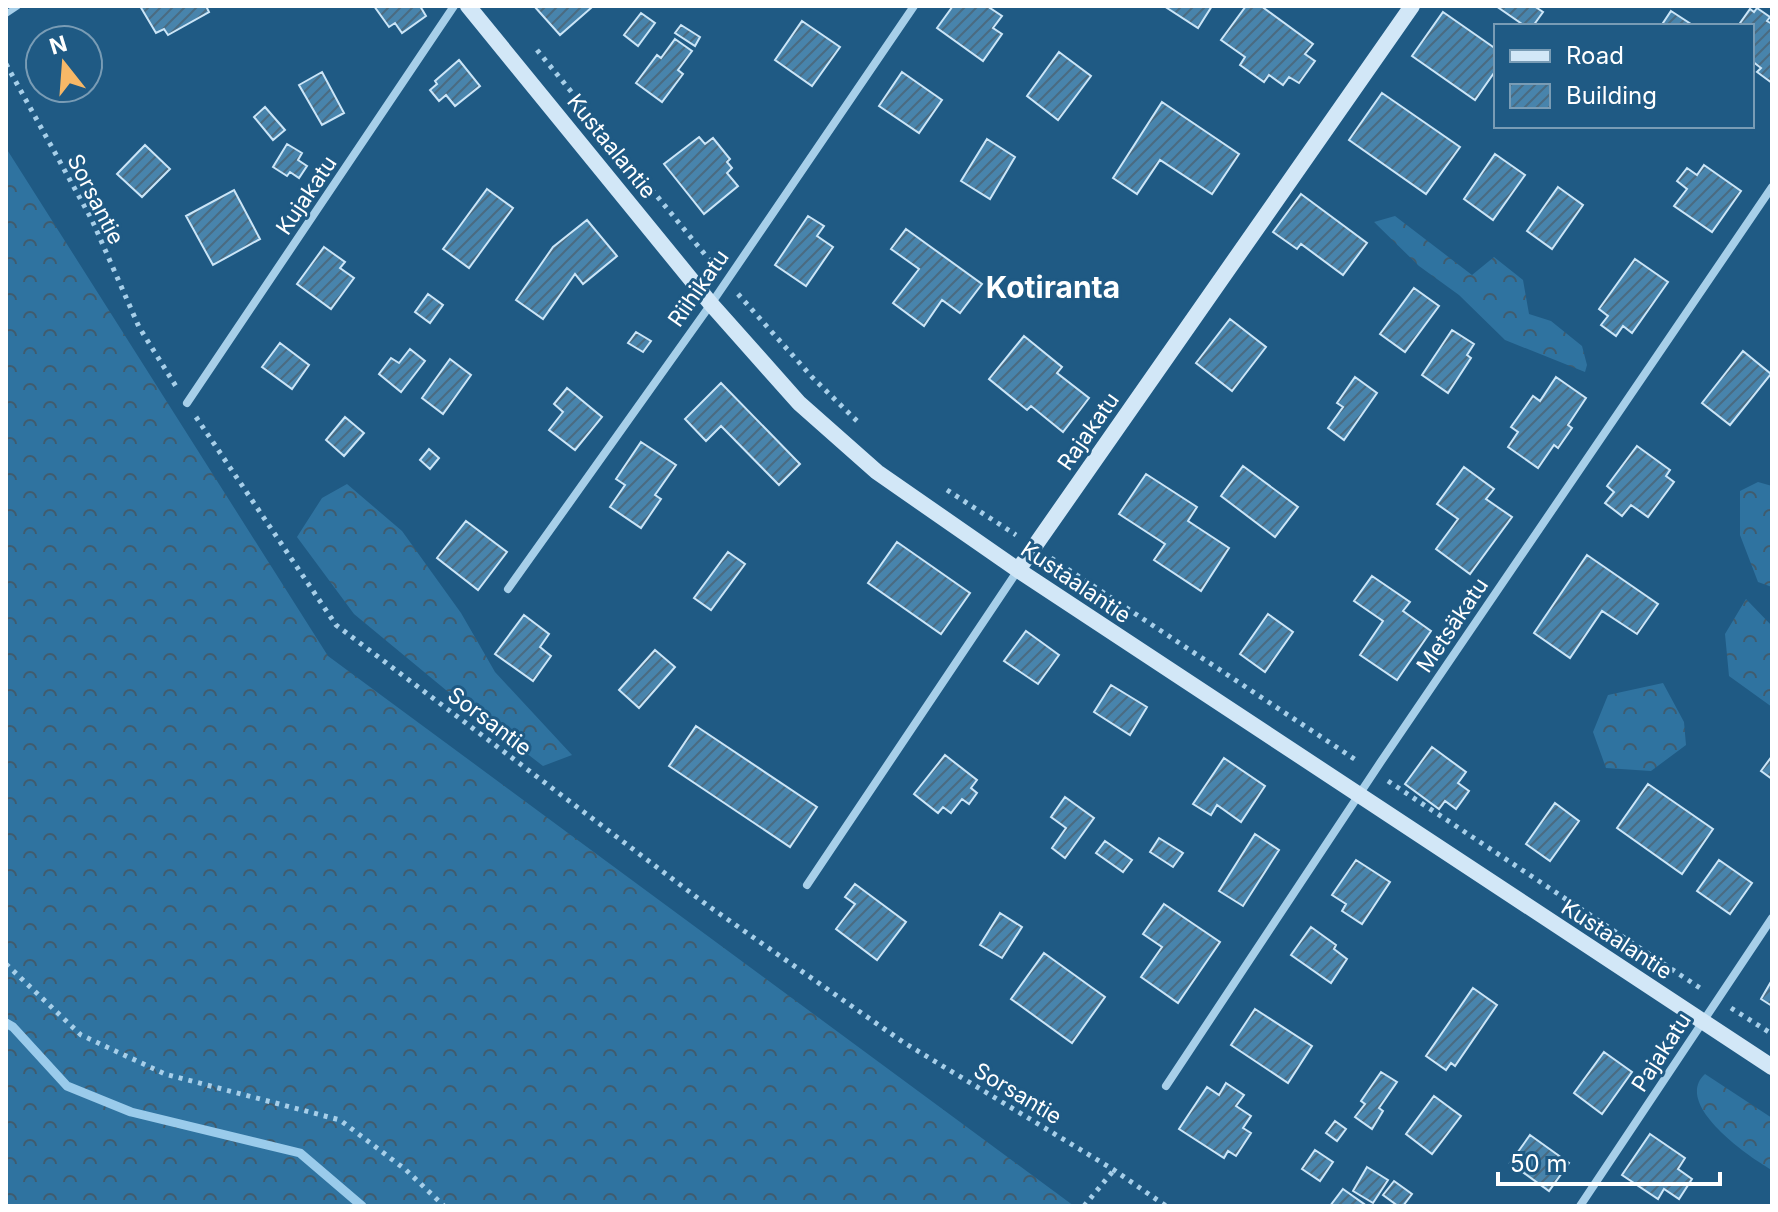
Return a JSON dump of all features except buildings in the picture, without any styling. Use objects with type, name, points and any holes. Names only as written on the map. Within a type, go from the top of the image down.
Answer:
[{"type":"main road","name":"Kustaalantie","points":[[468,6],[711,304],[799,403],[877,472],[1018,570],[1772,1067]]},
{"type":"main road","name":"Rajakatu","points":[[1018,570],[1412,6]]},
{"type":"street","name":"Kujakatu","points":[[187,403],[454,6]]},
{"type":"street","name":"Riihikatu","points":[[508,589],[711,304],[914,6]]},
{"type":"street","name":"Metsäkatu","points":[[1166,1086],[1358,795],[1772,187]]},
{"type":"street","name":"Rajakatu","points":[[807,885],[1018,570]]},
{"type":"street","name":"Pajakatu","points":[[1580,1206],[1772,918]]},
{"type":"lane","points":[[6,14],[18,6]]},
{"type":"path","points":[[531,42],[725,280],[812,377],[863,426]]},
{"type":"path","name":"Sorsantie","points":[[6,64],[92,220],[139,327],[336,625],[707,905],[864,1015],[1114,1170],[1166,1206]]},
{"type":"path","points":[[940,485],[1772,1034]]},
{"type":"path","points":[[6,964],[81,1035],[165,1074],[340,1120],[406,1170],[444,1206]]},
{"type":"path","points":[[1084,1206],[1114,1170]]},
{"type":"green space","points":[[6,148],[328,656],[1074,1206],[6,1206]]},
{"type":"green space","points":[[1395,216],[1472,275],[1494,257],[1523,280],[1529,314],[1551,321],[1582,346],[1587,365],[1585,372],[1505,340],[1459,295],[1419,266],[1374,222]]},
{"type":"green space","points":[[1758,482],[1772,486],[1772,587],[1758,582],[1740,535],[1740,491]]},
{"type":"green space","points":[[347,484],[402,531],[461,613],[495,672],[572,755],[543,766],[354,614],[297,537],[322,498]]},
{"type":"green space","points":[[1746,599],[1772,626],[1772,707],[1729,676],[1725,634]]},
{"type":"green space","points":[[1663,683],[1684,722],[1686,745],[1651,771],[1606,768],[1593,732],[1608,695]]},
{"type":"green space","points":[[1705,1074],[1772,1118],[1772,1170],[1732,1142],[1706,1114],[1698,1100],[1697,1086]]},
{"type":"waterway","points":[[6,1023],[67,1086],[131,1112],[300,1153],[362,1206]]},
{"type":"district","name":"Kotiranta","points":[[1053,287]]}]
